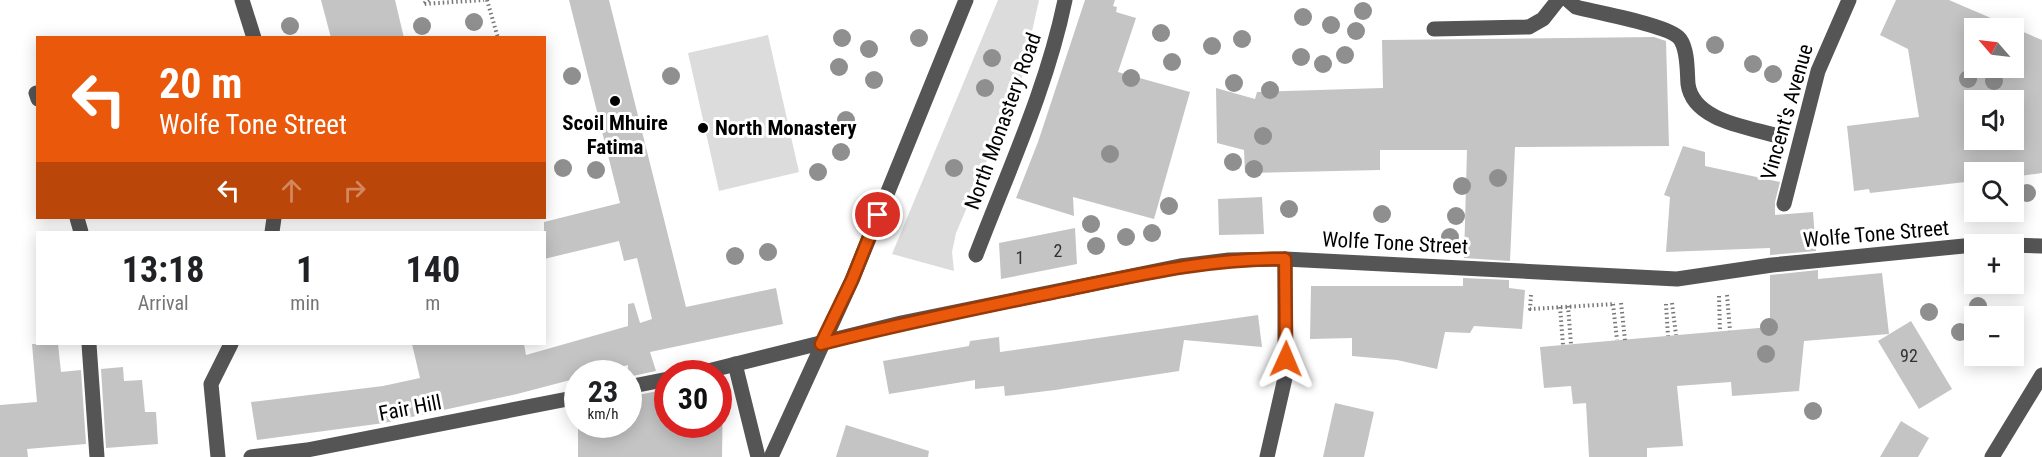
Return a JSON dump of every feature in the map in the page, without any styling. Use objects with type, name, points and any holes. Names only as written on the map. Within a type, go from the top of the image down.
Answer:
[{"type":"street","points":[[242,0],[253,36]]},
{"type":"street","points":[[771,457],[852,280],[966,0]]},
{"type":"street","name":"North Monastery Road","points":[[976,255],[1039,93],[1055,46],[1065,0]]},
{"type":"street","points":[[1434,29],[1529,27],[1543,19],[1558,0]]},
{"type":"street","points":[[1568,0],[1576,7],[1658,25],[1671,31],[1680,39],[1690,93],[1706,112],[1778,136]]},
{"type":"street","name":"Vincent's Avenue","points":[[1784,204],[1818,71],[1849,0]]},
{"type":"street","points":[[2024,245],[2042,246]]},
{"type":"street","name":"Wolfe Tone Street","points":[[821,344],[901,323],[1179,266],[1229,260],[1285,259],[1677,279],[1772,265],[1964,246]]},
{"type":"street","points":[[1267,457],[1285,378],[1285,259]]},
{"type":"street","points":[[732,365],[821,344]]},
{"type":"street","points":[[89,345],[97,457]]},
{"type":"street","points":[[218,457],[211,384],[230,345]]},
{"type":"street","points":[[735,364],[758,457]]},
{"type":"street","points":[[1992,457],[2042,375]]},
{"type":"street","name":"Fair Hill","points":[[251,457],[307,453],[564,400]]},
{"type":"path","points":[[429,0],[423,4],[486,0],[497,36]]},
{"type":"path","points":[[1726,291],[1730,331]]},
{"type":"path","points":[[1718,292],[1720,332]]},
{"type":"path","points":[[1672,299],[1676,335]]},
{"type":"path","points":[[1665,300],[1668,336]]},
{"type":"path","points":[[1621,303],[1625,340]]},
{"type":"path","points":[[1613,304],[1617,340]]},
{"type":"path","points":[[1568,306],[1571,344]]},
{"type":"path","points":[[1560,307],[1563,345]]},
{"type":"shaded area","points":[[998,0],[1039,0],[1021,81],[956,233],[952,252],[954,271],[892,254]]},
{"type":"shaded area","points":[[768,35],[799,172],[719,191],[688,53]]},
{"type":"building","points":[[321,0],[395,0],[404,36],[330,36]]},
{"type":"building","points":[[569,0],[609,0],[686,307],[776,288],[783,324],[650,352],[654,371],[642,374],[642,360],[564,360],[564,382],[517,394],[384,423],[257,440],[251,402],[383,386],[420,378],[412,345],[524,345],[526,355],[628,326],[628,304],[634,303],[640,323],[652,319],[637,258],[624,261],[619,241],[546,259],[544,222],[620,203]]},
{"type":"building","points":[[1085,0],[1115,0],[1113,6],[1117,7],[1116,12],[1136,18],[1118,72],[1190,92],[1154,219],[1073,197],[1074,216],[1016,198],[1038,142]]},
{"type":"building","points":[[1896,0],[1949,0],[1991,18],[1964,18],[1964,78],[2024,78],[2024,32],[2042,40],[2042,173],[2024,175],[2024,162],[1964,162],[1964,182],[1870,193],[1869,189],[1854,191],[1847,126],[1919,117],[1908,49],[1880,35]]},
{"type":"building","points":[[1654,37],[1666,41],[1669,146],[1515,147],[1510,261],[1464,258],[1467,150],[1380,150],[1380,170],[1245,173],[1244,150],[1217,143],[1216,88],[1255,99],[1257,92],[1383,88],[1382,40]]},
{"type":"building","points":[[1683,146],[1705,152],[1705,166],[1780,182],[1775,202],[1775,215],[1813,212],[1816,251],[1770,255],[1770,248],[1666,252],[1670,197],[1664,195]]},
{"type":"building","points":[[1262,197],[1264,234],[1219,235],[1218,199]]},
{"type":"building","points":[[1075,228],[1077,264],[1001,279],[999,243]]},
{"type":"building","points":[[1818,270],[1818,279],[1882,273],[1889,334],[1804,341],[1799,391],[1732,396],[1731,382],[1677,386],[1683,446],[1647,448],[1647,457],[1589,457],[1586,403],[1573,404],[1571,386],[1544,388],[1540,347],[1770,327],[1770,275]]},
{"type":"building","points":[[1463,278],[1509,280],[1509,288],[1525,290],[1522,329],[1474,326],[1470,333],[1445,332],[1437,369],[1397,360],[1352,356],[1352,338],[1310,339],[1311,286],[1463,286]]},
{"type":"building","points":[[1258,315],[1262,347],[1184,340],[1179,371],[1055,390],[1005,396],[1004,386],[975,389],[975,380],[889,394],[883,361],[969,346],[970,341],[999,337],[1000,352]]},
{"type":"building","points":[[1911,321],[1952,389],[1919,409],[1878,341]]},
{"type":"building","points":[[32,344],[58,345],[61,372],[81,370],[86,444],[27,449],[28,457],[0,457],[0,405],[37,402]]},
{"type":"building","points":[[123,367],[124,381],[142,380],[145,412],[156,412],[158,444],[106,448],[101,369]]},
{"type":"building","points":[[654,392],[654,438],[722,438],[722,457],[578,457],[578,438],[642,438],[642,394]]},
{"type":"building","points":[[1335,403],[1374,412],[1364,457],[1323,457]]},
{"type":"building","points":[[1901,421],[1929,438],[1918,457],[1880,457]]},
{"type":"building","points":[[846,425],[929,451],[928,457],[836,457]]},
{"type":"place","name":"Scoil Mhuire Fatima","points":[[615,101]]},
{"type":"place","name":"North Monastery","points":[[703,128]]},
{"type":"route","points":[[878,215],[852,280],[821,344],[901,323],[1179,266],[1256,258],[1285,259],[1286,359]]}]
